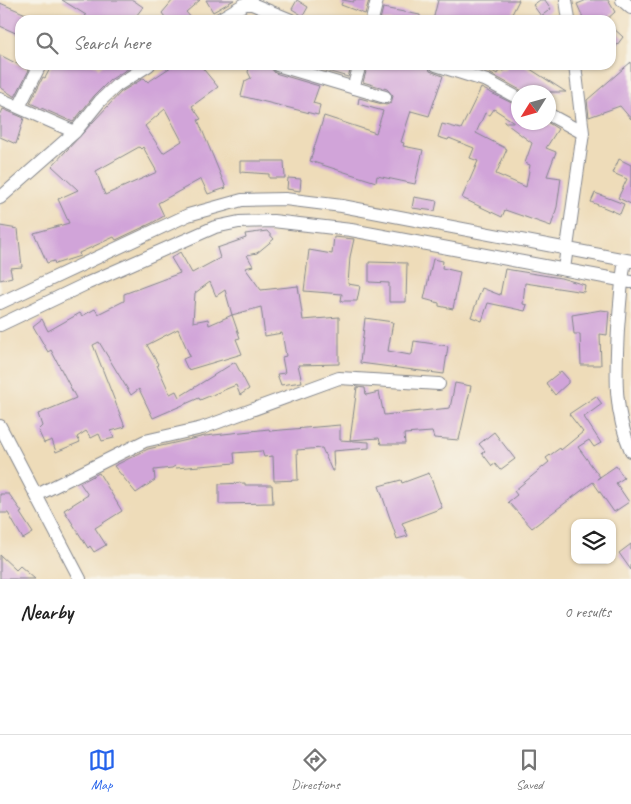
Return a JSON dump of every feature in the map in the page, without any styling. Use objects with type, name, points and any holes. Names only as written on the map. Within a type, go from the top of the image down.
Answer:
[{"type":"street","points":[[373,15],[377,0]]},
{"type":"street","points":[[566,0],[568,15]]},
{"type":"street","points":[[622,0],[631,8]]},
{"type":"street","points":[[236,15],[245,2],[279,15]]},
{"type":"street","points":[[19,107],[38,70]]},
{"type":"street","points":[[0,198],[75,132],[100,101],[116,86],[141,70]]},
{"type":"street","points":[[294,70],[385,97]]},
{"type":"street","points":[[353,88],[358,70]]},
{"type":"street","points":[[452,70],[487,81],[511,94]]},
{"type":"street","points":[[564,269],[583,133],[576,70]]},
{"type":"street","points":[[0,99],[75,132]]},
{"type":"street","points":[[556,118],[583,133]]},
{"type":"street","points":[[0,303],[188,215],[242,200],[286,200],[342,206],[628,261],[615,388],[620,419],[631,451]]},
{"type":"street","points":[[0,325],[88,283],[216,227],[239,222],[273,221],[351,230],[626,281]]},
{"type":"street","points":[[37,495],[146,441],[202,428],[339,378],[439,384]]},
{"type":"street","points":[[0,426],[78,575]]},
{"type":"building","points":[[62,0],[133,0],[143,7],[137,15],[86,15]]},
{"type":"building","points":[[173,0],[200,0],[186,12],[189,15],[163,15],[162,13]]},
{"type":"building","points":[[206,0],[234,0],[213,12]]},
{"type":"building","points":[[297,0],[308,7],[304,15],[292,9]]},
{"type":"building","points":[[343,0],[353,2],[354,0],[369,0],[365,14],[341,5]]},
{"type":"building","points":[[438,0],[519,0],[512,15],[434,15]]},
{"type":"building","points":[[540,0],[545,0],[551,9],[540,15],[533,5]]},
{"type":"building","points":[[587,0],[608,0],[615,12],[612,15],[582,15],[577,4]]},
{"type":"building","points":[[0,3],[28,15],[15,15],[15,33],[0,26]]},
{"type":"building","points":[[383,8],[420,15],[381,15]]},
{"type":"building","points":[[616,31],[623,37],[616,46]]},
{"type":"building","points":[[0,55],[15,63],[15,70],[29,70],[15,97],[0,87]]},
{"type":"building","points":[[631,62],[631,119],[620,106],[589,117],[587,100]]},
{"type":"building","points":[[49,70],[126,70],[110,80],[73,122],[30,103],[43,77],[45,78]]},
{"type":"building","points":[[166,70],[204,70],[218,87],[192,106],[201,119],[198,120],[226,188],[208,194],[201,179],[158,203],[164,216],[152,223],[116,240],[114,237],[79,253],[80,256],[55,264],[54,261],[47,263],[34,233],[69,223],[58,199],[78,190],[52,166],[121,92],[144,78],[148,82]],"holes":[[[165,109],[182,141],[163,153],[145,126]],[[139,147],[141,149],[143,147],[157,172],[105,195],[96,171]]]},
{"type":"building","points":[[249,70],[273,70],[275,73],[319,86],[313,103],[320,105],[318,115],[241,96],[245,81],[251,78]]},
{"type":"building","points":[[324,70],[350,70],[348,77]]},
{"type":"building","points":[[367,70],[430,70],[443,76],[429,116],[411,111],[401,142],[404,143],[403,146],[423,150],[415,184],[377,176],[376,182],[310,161],[324,116],[376,133],[383,111],[358,104],[359,98],[386,105],[391,103],[393,96],[387,89],[363,82]]},
{"type":"building","points":[[491,70],[497,74],[499,70],[532,70],[555,85],[511,85],[489,73]]},
{"type":"building","points":[[556,86],[566,92],[556,92]]},
{"type":"building","points":[[481,88],[511,103],[511,120],[494,109],[490,115],[485,113],[476,133],[507,149],[496,174],[526,187],[530,165],[525,163],[532,143],[515,130],[558,129],[546,148],[556,152],[547,176],[561,178],[557,207],[551,226],[505,210],[502,217],[462,198],[478,161],[470,158],[474,148],[449,138],[448,140],[438,137],[442,124],[461,129]]},
{"type":"building","points":[[3,109],[24,118],[16,144],[0,137],[0,116]]},
{"type":"building","points":[[504,122],[511,122],[511,127]]},
{"type":"building","points":[[619,159],[631,165],[631,204],[618,198],[627,179],[613,173]]},
{"type":"building","points":[[240,161],[284,161],[285,178],[269,178],[269,174],[240,172]]},
{"type":"building","points":[[288,178],[301,179],[300,191],[287,189]]},
{"type":"building","points":[[595,193],[624,204],[620,214],[591,202]]},
{"type":"building","points":[[414,197],[437,201],[435,211],[412,208]]},
{"type":"building","points":[[0,226],[18,229],[22,267],[10,268],[12,277],[0,280]]},
{"type":"building","points":[[267,231],[274,239],[257,253],[247,255],[253,266],[245,268],[261,290],[298,286],[303,320],[339,317],[339,364],[298,365],[302,382],[281,385],[277,374],[285,373],[282,357],[286,356],[282,333],[265,336],[261,307],[232,315],[240,338],[236,339],[242,354],[188,370],[183,359],[190,356],[178,329],[147,345],[158,364],[170,394],[176,391],[179,397],[235,362],[249,389],[240,395],[236,385],[200,400],[199,398],[153,418],[139,389],[131,395],[99,342],[93,345],[125,427],[111,431],[114,438],[102,441],[99,434],[91,438],[86,431],[77,437],[80,442],[56,452],[52,440],[44,443],[38,430],[42,426],[38,414],[76,398],[51,350],[48,352],[33,326],[42,319],[48,331],[80,313],[82,316],[95,309],[98,314],[124,301],[124,294],[180,273],[171,258],[180,252],[192,273],[220,258],[217,248],[246,238],[245,234]],"holes":[[[210,282],[216,296],[225,290],[232,315],[209,325],[208,319],[193,322],[195,293]]]},
{"type":"building","points":[[334,237],[354,239],[350,257],[348,284],[360,286],[357,301],[341,301],[342,294],[304,291],[309,250],[332,254]]},
{"type":"building","points":[[433,259],[443,261],[442,268],[460,272],[453,309],[439,306],[439,303],[424,299]]},
{"type":"building","points":[[369,262],[407,263],[406,302],[389,302],[389,283],[369,282]]},
{"type":"building","points":[[505,269],[561,278],[585,285],[584,292],[525,283],[523,304],[527,305],[525,311],[488,303],[482,321],[471,317],[482,288],[500,295]]},
{"type":"building","points":[[601,310],[609,311],[607,335],[600,334],[601,365],[581,365],[580,334],[574,334],[572,315]]},
{"type":"building","points":[[365,318],[393,322],[388,351],[410,355],[412,354],[414,341],[448,346],[444,374],[360,363]]},
{"type":"building","points":[[561,371],[568,379],[568,383],[555,395],[546,383]]},
{"type":"building","points":[[455,383],[471,386],[459,440],[434,438],[432,432],[404,434],[405,444],[381,444],[379,438],[350,440],[357,387],[365,388],[366,395],[379,392],[384,415],[450,408]]},
{"type":"building","points":[[596,396],[602,404],[584,417],[601,443],[594,447],[589,440],[578,447],[600,477],[616,466],[624,478],[616,483],[629,502],[614,512],[593,482],[532,528],[508,502],[517,495],[514,491],[549,462],[546,458],[560,448],[561,450],[583,432],[569,414]]},
{"type":"building","points":[[340,425],[340,440],[369,442],[369,448],[333,451],[334,471],[332,471],[322,448],[297,450],[298,480],[274,481],[273,456],[264,457],[262,451],[234,453],[235,463],[176,468],[175,466],[154,470],[155,480],[136,493],[114,466],[148,449],[205,436],[269,429],[270,431]]},
{"type":"building","points":[[494,432],[515,459],[500,470],[495,464],[492,466],[482,453],[485,451],[479,444]]},
{"type":"building","points":[[99,473],[122,511],[95,528],[106,545],[94,552],[90,546],[88,548],[64,510],[88,495],[80,483]]},
{"type":"building","points":[[429,473],[442,508],[402,523],[408,536],[397,539],[379,486],[401,480],[402,483]]},
{"type":"building","points":[[245,483],[245,485],[272,485],[273,503],[219,504],[219,484]]},
{"type":"building","points":[[0,494],[9,494],[22,512],[20,513],[33,533],[23,539],[8,513],[0,513]]},
{"type":"building","points":[[631,544],[631,570],[619,553]]},
{"type":"building","points":[[0,555],[16,570],[20,566],[35,579],[0,579]]}]
